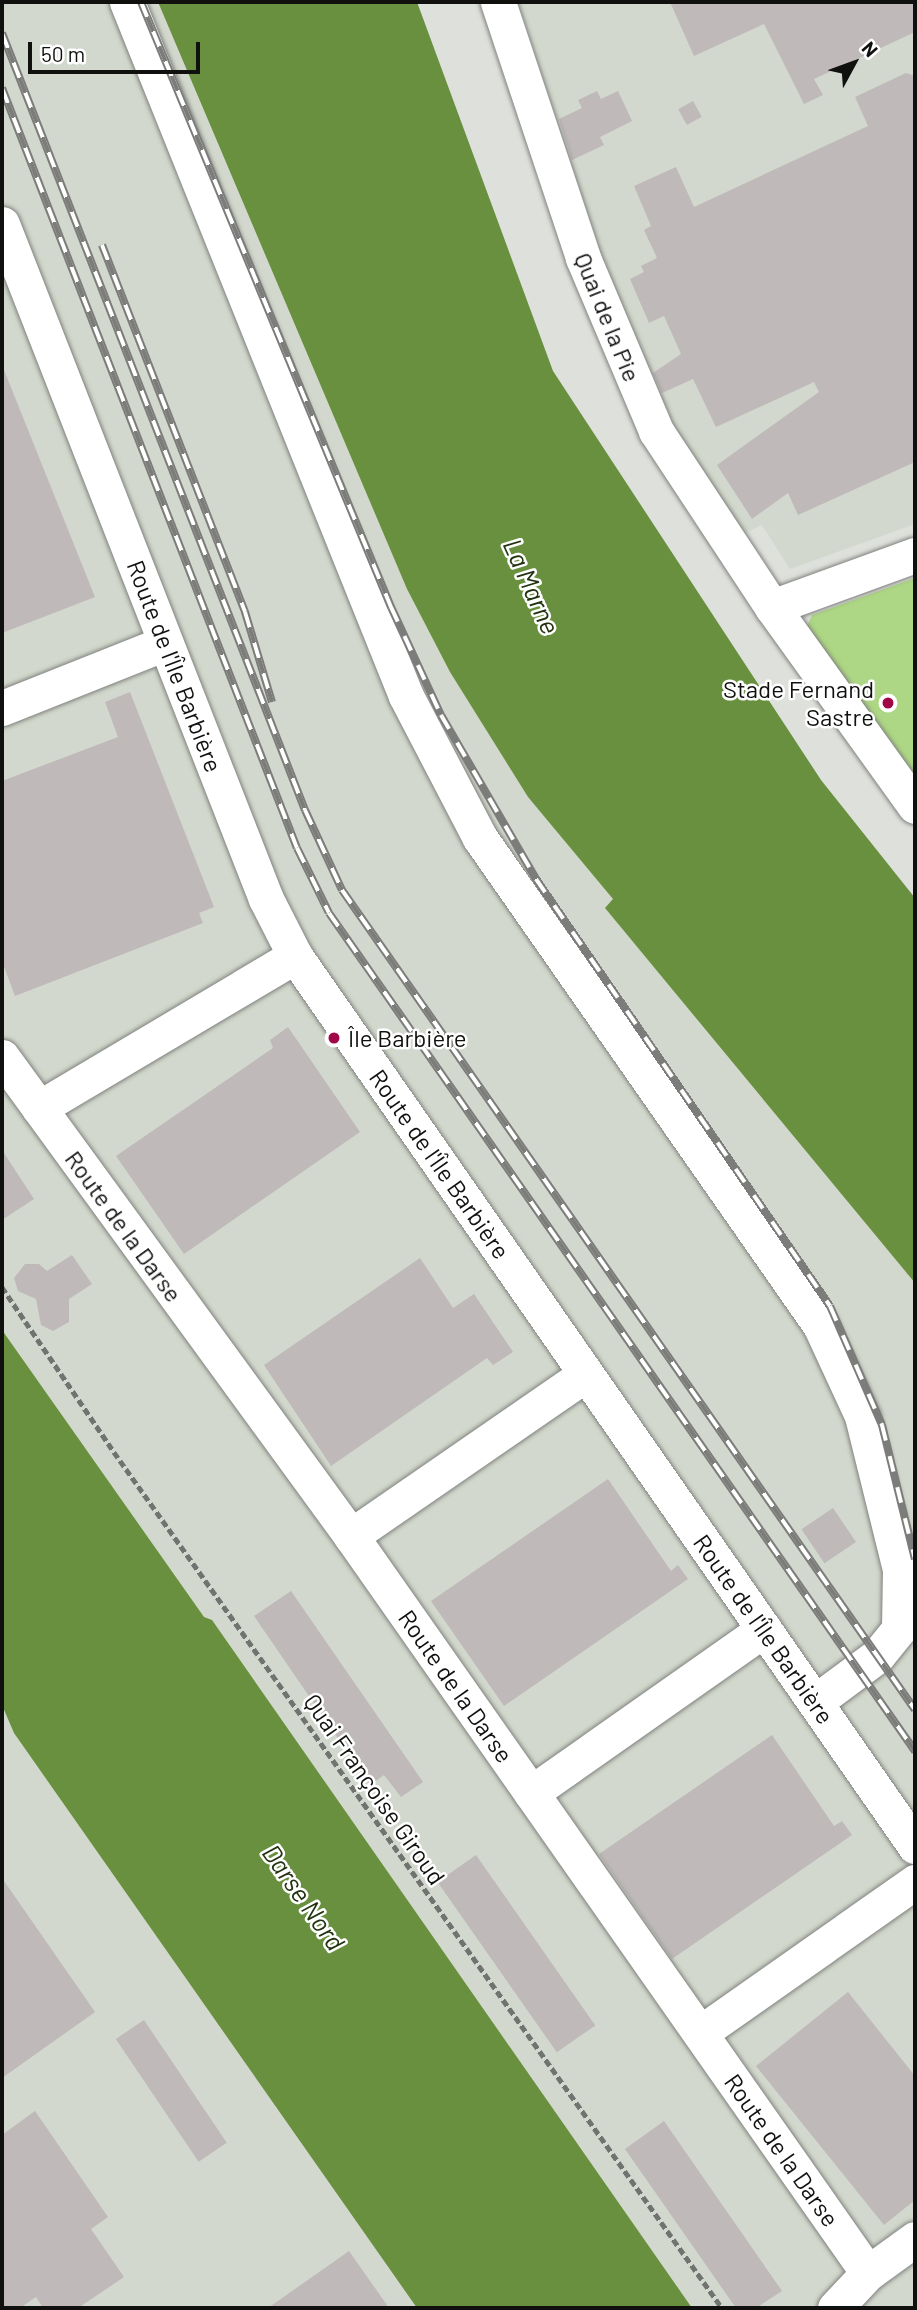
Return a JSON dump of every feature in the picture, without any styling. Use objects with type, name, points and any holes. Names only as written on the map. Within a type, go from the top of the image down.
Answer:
[{"type":"street","points":[[127,2],[406,696],[480,838],[820,1325],[862,1416],[900,1570],[899,1629],[877,1656],[815,1702]]},
{"type":"street","name":"Quai de la Pie","points":[[498,2],[611,331],[677,468],[772,607],[915,806]]},
{"type":"street","name":"Route de l'Île Barbière","points":[[2,224],[266,898],[295,956],[426,1172],[586,1374],[915,1846]]},
{"type":"street","points":[[772,607],[915,555]]},
{"type":"street","points":[[2,708],[165,643]]},
{"type":"street","points":[[38,1108],[295,956]]},
{"type":"street","name":"Route de la Darse","points":[[2,1057],[351,1536],[868,2273]]},
{"type":"street","points":[[351,1536],[586,1374]]},
{"type":"street","points":[[531,1793],[764,1629]]},
{"type":"street","points":[[700,2033],[915,1881]]},
{"type":"street","points":[[835,2308],[868,2273],[915,2239]]},
{"type":"path","name":"Quai Françoise Giroud","points":[[2,1287],[130,1474],[722,2308]]},
{"type":"shaded area","points":[[2,2],[158,2],[407,589],[450,672],[528,797],[614,899],[605,908],[915,1283],[915,2308],[2,2308]]},
{"type":"shaded area","points":[[518,2],[915,2],[915,524],[790,569],[762,525],[740,535],[677,445],[600,250]]},
{"type":"shaded area","name":"Stade Fernand Sastre","points":[[915,578],[915,780],[806,628],[812,615]]},
{"type":"water","name":"La Marne","points":[[158,2],[417,2],[553,371],[821,780],[915,898],[915,1283],[605,908],[613,899],[528,797],[450,672],[407,589]]},
{"type":"water","name":"Darse Nord","points":[[2,1330],[204,1617],[212,1620],[692,2308],[417,2308],[14,1733],[2,1705]]},
{"type":"building","points":[[670,2],[915,2],[915,32],[814,79],[823,95],[804,104],[764,24],[694,56]]},
{"type":"building","points":[[906,73],[915,76],[915,462],[798,515],[788,493],[752,519],[717,465],[819,392],[814,382],[716,427],[693,379],[662,393],[653,373],[681,354],[664,316],[649,323],[630,279],[644,272],[641,266],[657,258],[644,230],[651,226],[634,186],[676,167],[694,207],[868,126],[855,97]]},
{"type":"building","points":[[597,91],[601,99],[618,91],[632,121],[600,137],[604,145],[572,160],[559,119],[582,108],[578,100]]},
{"type":"building","points":[[693,101],[702,117],[687,125],[678,109]]},
{"type":"building","points":[[2,365],[95,597],[2,633]]},
{"type":"building","points":[[130,692],[214,907],[199,913],[203,923],[15,996],[2,961],[2,781],[118,737],[105,702]]},
{"type":"building","points":[[288,1027],[360,1132],[184,1254],[116,1156],[273,1048],[270,1040]]},
{"type":"building","points":[[2,1150],[34,1199],[2,1220]]},
{"type":"building","points":[[72,1255],[92,1284],[69,1299],[69,1322],[53,1331],[41,1325],[36,1299],[18,1291],[14,1278],[25,1264],[39,1264],[47,1271]]},
{"type":"building","points":[[420,1258],[453,1308],[474,1294],[513,1352],[493,1365],[487,1358],[331,1466],[264,1365]]},
{"type":"building","points":[[608,1479],[671,1571],[678,1565],[688,1579],[504,1706],[431,1601]]},
{"type":"building","points":[[833,1508],[856,1542],[824,1563],[801,1529]]},
{"type":"building","points":[[291,1591],[423,1782],[401,1797],[384,1775],[370,1785],[254,1616]]},
{"type":"building","points":[[772,1735],[834,1826],[842,1821],[852,1835],[672,1959],[599,1854]]},
{"type":"building","points":[[476,1855],[595,2025],[557,2052],[437,1882]]},
{"type":"building","points":[[2,1878],[95,2012],[2,2078]]},
{"type":"building","points":[[848,1992],[915,2076],[915,2200],[884,2225],[756,2066]]},
{"type":"building","points":[[144,2020],[227,2143],[199,2162],[116,2039]]},
{"type":"building","points":[[35,2111],[108,2217],[91,2229],[124,2277],[78,2308],[43,2308],[36,2297],[20,2308],[2,2308],[2,2135]]},
{"type":"building","points":[[664,2121],[782,2291],[756,2308],[736,2308],[625,2149]]},
{"type":"building","points":[[349,2251],[389,2308],[268,2308]]},
{"type":"railway","points":[[141,2],[391,607],[441,715],[536,879],[830,1306],[882,1425],[915,1559]]},
{"type":"railway","points":[[2,33],[305,810],[342,890],[915,1710]]},
{"type":"railway","points":[[2,88],[297,848],[329,913],[915,1751]]},
{"type":"railway","points":[[102,245],[245,612],[272,702]]},
{"type":"place","name":"Stade Fernand Sastre","points":[[888,703]]},
{"type":"place","name":"Île Barbière","points":[[334,1038]]}]
